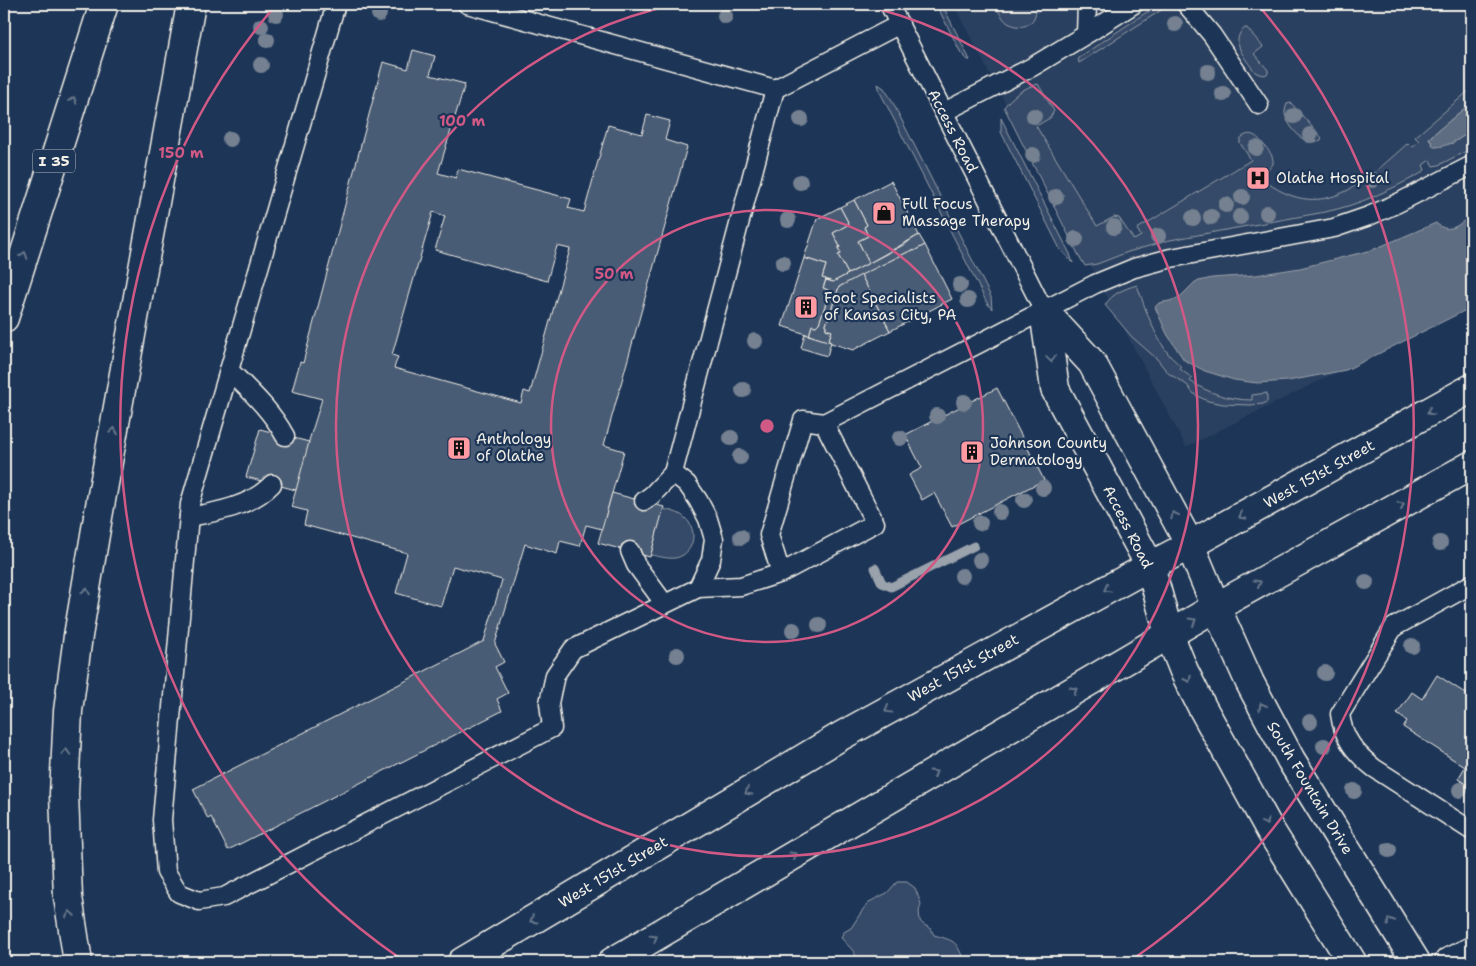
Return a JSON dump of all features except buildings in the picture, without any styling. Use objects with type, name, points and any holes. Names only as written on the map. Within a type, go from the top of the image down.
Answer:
[{"type":"main road","name":"I 35","points":[[4,318],[104,4]]},
{"type":"main road","points":[[78,962],[68,897],[64,794],[68,711],[96,526],[192,4]]},
{"type":"main road","name":"Access Road","points":[[1044,311],[1092,363],[1190,545],[1216,607]]},
{"type":"main road","name":"Access Road","points":[[1044,311],[1055,388],[1150,566],[1169,634]]},
{"type":"main road","name":"West 151st Street","points":[[462,962],[841,736],[1472,388]]},
{"type":"main road","points":[[612,962],[1169,634],[1472,465]]},
{"type":"main road","name":"South Fountain Drive","points":[[1216,607],[1250,683],[1291,760],[1416,962]]},
{"type":"main road","points":[[1169,634],[1184,671],[1270,830],[1352,962]]},
{"type":"main road","points":[[1448,962],[1472,951]]},
{"type":"lane","points":[[336,4],[190,504],[162,820],[166,872],[179,893],[199,901],[224,897],[552,728],[549,703],[555,675],[573,649],[698,588],[741,586],[781,573],[875,524],[824,424]]},
{"type":"lane","points":[[467,4],[775,89],[900,24]]},
{"type":"lane","name":"Access Road","points":[[889,4],[1044,311]]},
{"type":"lane","points":[[1086,34],[1087,4]]},
{"type":"lane","points":[[944,112],[1032,67],[1134,4]]},
{"type":"lane","points":[[1186,4],[1212,35],[1259,105]]},
{"type":"lane","points":[[644,501],[673,473],[775,89]]},
{"type":"lane","points":[[781,573],[769,535],[803,420],[824,424],[1095,284],[1134,268],[1171,258],[1334,228],[1398,203],[1472,165]]},
{"type":"lane","points":[[229,370],[261,401],[278,422],[286,436]]},
{"type":"lane","points":[[673,473],[687,484],[698,500],[708,519],[714,539],[711,560],[698,588]]},
{"type":"lane","points":[[189,517],[218,512],[239,505],[265,492],[272,484]]},
{"type":"lane","points":[[630,551],[636,566],[664,603]]},
{"type":"lane","points":[[1472,584],[1394,627],[1340,714],[1342,727],[1359,756],[1374,768],[1472,831]]},
{"type":"shaded area","points":[[936,4],[942,4],[970,60],[961,53]]},
{"type":"shaded area","name":"Olathe Hospital","points":[[953,4],[1472,4],[1472,305],[1186,447]]},
{"type":"shaded area","points":[[993,4],[1036,4],[1035,16],[1025,26],[1014,26],[1006,22]]},
{"type":"shaded area","points":[[1165,7],[1079,63],[1078,58],[1147,12]]},
{"type":"shaded area","points":[[1245,28],[1263,47],[1254,54],[1268,70],[1268,73],[1265,75],[1255,72],[1240,50],[1238,39],[1240,33]]},
{"type":"shaded area","points":[[878,84],[884,88],[891,99],[991,297],[992,309],[987,303],[880,92]]},
{"type":"shaded area","points":[[1038,84],[1054,111],[1050,118],[1036,126],[1097,226],[1114,217],[1119,218],[1134,240],[1141,236],[1137,229],[1251,160],[1240,143],[1240,139],[1250,134],[1259,139],[1273,158],[1273,164],[1261,178],[1283,192],[1303,199],[1322,199],[1340,194],[1357,185],[1374,173],[1408,143],[1412,147],[1419,141],[1415,137],[1472,88],[1472,102],[1429,138],[1434,147],[1453,143],[1472,130],[1472,148],[1439,165],[1433,166],[1430,160],[1423,165],[1425,170],[1420,174],[1386,191],[1350,205],[1325,212],[1170,240],[1128,252],[1097,264],[1085,266],[1004,107],[1019,92]]},
{"type":"shaded area","points":[[1472,102],[1472,130],[1450,144],[1434,147],[1429,138]]},
{"type":"shaded area","points":[[1291,103],[1322,138],[1321,140],[1314,142],[1306,141],[1292,128],[1285,115],[1287,104]]},
{"type":"shaded area","points":[[1001,118],[1073,263],[1060,249],[1001,132]]},
{"type":"shaded area","points":[[1472,214],[1472,307],[1346,370],[1288,381],[1257,383],[1234,380],[1205,371],[1184,360],[1167,334],[1155,307],[1159,303],[1174,300],[1181,296],[1195,282],[1212,278],[1256,275],[1300,268],[1372,250],[1436,223],[1441,227],[1455,227]]},
{"type":"shaded area","points":[[1137,285],[1150,322],[1159,340],[1170,356],[1181,367],[1180,369],[1192,378],[1190,381],[1212,392],[1236,399],[1252,400],[1252,395],[1267,393],[1267,402],[1250,405],[1223,404],[1208,401],[1197,396],[1187,385],[1168,373],[1157,359],[1132,337],[1105,305],[1119,292]]},
{"type":"shaded area","points":[[663,509],[683,516],[692,529],[693,535],[690,547],[687,552],[675,558],[651,555]]},
{"type":"shaded area","points":[[897,882],[907,882],[915,888],[921,904],[919,912],[920,921],[930,928],[934,935],[955,943],[965,962],[852,962],[856,957],[855,954],[841,937],[844,932],[851,928],[871,901],[887,893]]},
{"type":"waterway","points":[[875,568],[882,583],[891,587],[974,546]]},
{"type":"place","name":"Olathe Hospital","points":[[1258,178]]},
{"type":"place","name":"Full Focus Massage Therapy","points":[[884,213]]},
{"type":"place","name":"Foot Specialists of Kansas City, PA","points":[[806,307]]},
{"type":"place","name":"Anthology of Olathe","points":[[459,448]]},
{"type":"place","name":"Johnson County Dermatology","points":[[972,452]]}]
